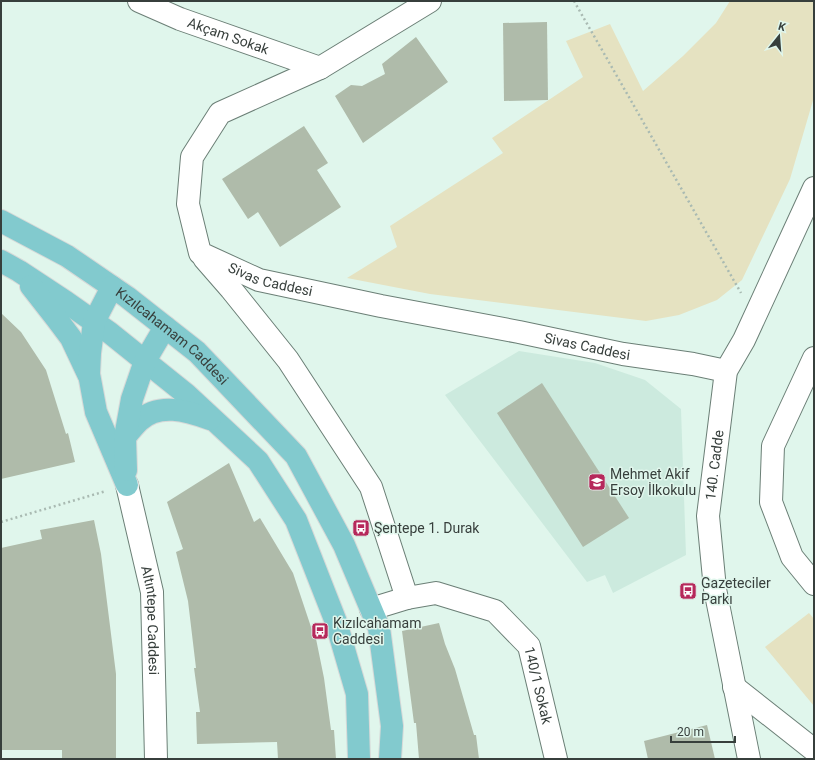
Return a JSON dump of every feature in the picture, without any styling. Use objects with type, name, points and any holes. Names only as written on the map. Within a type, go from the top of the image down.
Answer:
[{"type":"main road","name":"Kızılcahamam Caddesi","points":[[1,221],[67,256],[128,298],[197,352],[296,456],[344,546],[379,628],[392,726],[390,759]]},
{"type":"main road","points":[[10,266],[94,322],[146,361],[186,394],[258,461],[296,520],[336,622],[357,694],[359,759]]},
{"type":"main road","points":[[10,266],[67,333],[88,374],[96,412],[127,485]]},
{"type":"main road","points":[[88,374],[94,322],[112,287]]},
{"type":"main road","points":[[127,485],[125,437],[132,399],[146,361],[165,328]]},
{"type":"main road","points":[[125,437],[140,420],[157,410],[175,409],[194,413],[215,421]]},
{"type":"street","name":"Akçam Sokak","points":[[139,1],[180,19],[320,68]]},
{"type":"street","points":[[407,598],[371,487],[288,360],[200,253],[188,204],[192,157],[220,113],[320,68],[430,1]]},
{"type":"street","name":"140. Cadde","points":[[749,759],[715,589],[708,516],[726,371],[744,340],[814,188]]},
{"type":"street","name":"Sivas Caddesi","points":[[200,253],[258,280],[623,354],[693,364],[726,371]]},
{"type":"street","points":[[814,358],[773,446],[771,502],[792,557],[814,584]]},
{"type":"street","name":"Altıntepe Caddesi","points":[[127,485],[152,592],[156,759]]},
{"type":"street","name":"140/1 Sokak","points":[[371,609],[407,598],[436,593],[495,611],[529,646],[556,759]]},
{"type":"street","points":[[734,688],[814,750]]},
{"type":"path","points":[[574,1],[741,293]]},
{"type":"path","points":[[1,522],[127,485]]},
{"type":"shaded area","points":[[730,1],[814,1],[814,97],[790,179],[742,280],[717,300],[679,315],[646,321],[430,294],[347,278],[397,247],[390,226],[503,153],[492,138],[583,77],[566,41],[610,24],[643,91],[683,56],[716,23]]},
{"type":"shaded area","name":"Mehmet Akif Ersoy İlkokulu","points":[[519,351],[595,363],[645,380],[681,409],[686,555],[613,593],[605,575],[587,582],[445,395]]},
{"type":"shaded area","points":[[809,613],[814,619],[814,706],[765,647]]},
{"type":"building","points":[[547,22],[548,100],[504,101],[503,23]]},
{"type":"building","points":[[416,37],[448,82],[363,143],[335,96],[351,85],[362,86],[385,74],[382,64]]},
{"type":"building","points":[[304,126],[328,163],[317,170],[341,207],[280,247],[258,212],[248,219],[222,179]]},
{"type":"building","points":[[1,313],[21,332],[46,370],[66,434],[68,433],[75,462],[1,479]]},
{"type":"building","points":[[542,383],[629,518],[583,547],[497,413]]},
{"type":"building","points":[[229,463],[254,522],[260,518],[293,573],[312,630],[314,629],[324,678],[331,730],[334,730],[336,759],[278,759],[277,742],[197,744],[196,712],[200,712],[194,668],[196,668],[188,601],[176,552],[183,549],[167,502]]},
{"type":"building","points":[[94,520],[101,554],[116,674],[116,759],[62,759],[62,750],[1,750],[1,548],[42,539],[40,530]]},
{"type":"building","points":[[439,623],[445,644],[455,669],[474,735],[476,735],[479,759],[419,759],[416,723],[414,723],[402,631]]},
{"type":"building","points":[[707,725],[715,759],[648,759],[644,741]]},
{"type":"place","name":"Mehmet Akif Ersoy İlkokulu","points":[[597,482]]},
{"type":"place","name":"Şentepe 1. Durak","points":[[361,528]]},
{"type":"place","name":"Gazeteciler Parkı","points":[[688,591]]},
{"type":"place","name":"Kızılcahamam Caddesi","points":[[320,631]]}]
